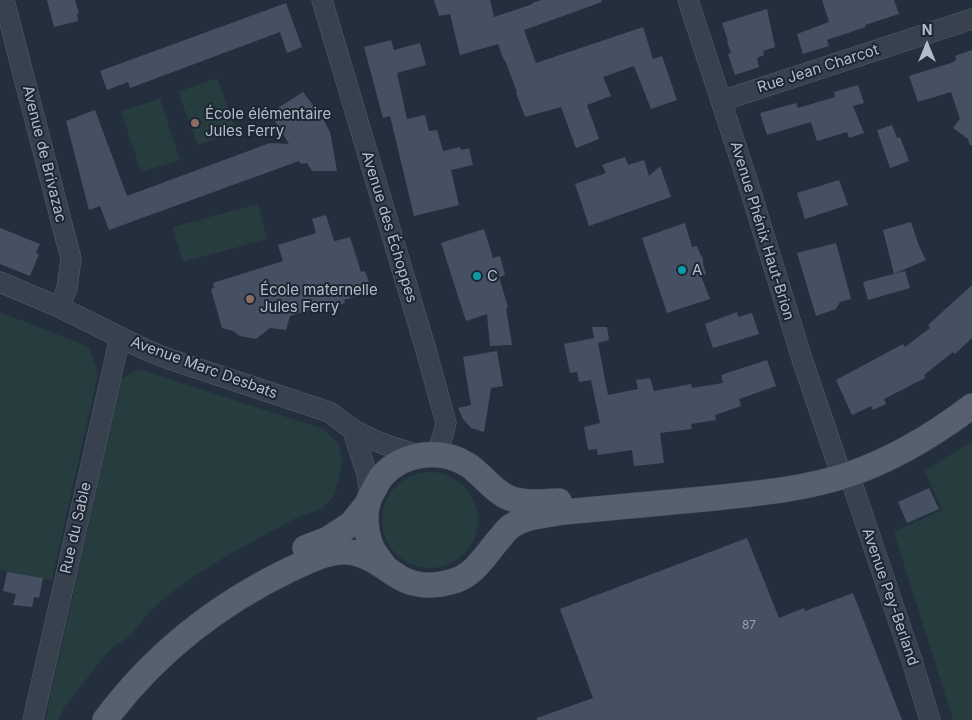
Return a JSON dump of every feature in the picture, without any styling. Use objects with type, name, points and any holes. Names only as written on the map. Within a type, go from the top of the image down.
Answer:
[{"type":"main road","points":[[105,720],[136,682],[184,636],[226,606],[270,579],[333,552],[359,553],[416,584],[434,585],[452,582],[467,575],[480,564],[510,528],[522,520],[564,512],[757,494],[817,483],[843,468],[864,452],[915,428],[972,390]]},
{"type":"main road","points":[[91,720],[127,675],[149,651],[176,627],[203,606],[263,568],[295,552],[328,539],[351,524],[369,500],[382,477],[398,463],[428,455],[454,458],[470,467],[506,497],[521,501],[564,501],[755,482],[886,459],[950,423],[972,406]]},
{"type":"main road","points":[[483,479],[493,495],[497,514],[496,532],[490,550]]},
{"type":"main road","points":[[369,500],[366,527],[372,548],[385,567]]},
{"type":"street","name":"Avenue de Brivazac","points":[[4,0],[71,259],[67,288],[59,307]]},
{"type":"street","name":"Avenue des Échoppes","points":[[322,0],[446,423],[444,432],[428,455]]},
{"type":"street","name":"Avenue Phénix Haut-Brion","points":[[688,0],[802,359],[843,468]]},
{"type":"street","name":"Rue Jean Charcot","points":[[721,101],[972,19]]},
{"type":"street","name":"Avenue Marc Desbats","points":[[0,282],[59,307],[144,349],[329,412],[352,428],[396,449],[428,455]]},
{"type":"street","name":"Rue du Sable","points":[[33,720],[120,337]]},
{"type":"street","points":[[352,428],[367,474],[369,500]]},
{"type":"street","name":"Avenue Pey-Berland","points":[[843,468],[912,661],[930,720]]},
{"type":"green space","points":[[217,78],[237,130],[198,145],[178,92]]},
{"type":"green space","points":[[160,99],[180,160],[141,172],[121,111]]},
{"type":"green space","points":[[258,204],[267,239],[183,262],[173,227]]},
{"type":"green space","points":[[0,312],[89,347],[98,374],[52,580],[0,570]]},
{"type":"green space","points":[[139,369],[323,429],[338,443],[342,458],[340,475],[334,496],[321,509],[294,519],[228,555],[185,582],[166,597],[150,611],[130,636],[112,648],[103,658],[65,706],[58,720],[45,720],[121,379]]},
{"type":"green space","points":[[972,441],[972,720],[953,720],[894,532],[942,510],[925,471]]},
{"type":"green space","points":[[430,472],[448,475],[464,486],[475,502],[478,520],[475,538],[464,554],[448,565],[430,568],[412,565],[396,554],[385,538],[382,520],[385,502],[396,486],[412,475]]},
{"type":"building","points":[[47,0],[75,0],[79,13],[77,14],[78,21],[54,27]]},
{"type":"building","points":[[434,0],[490,0],[494,17],[541,0],[601,0],[602,2],[524,30],[536,63],[643,27],[653,59],[662,56],[677,100],[651,109],[634,66],[603,77],[611,96],[587,105],[599,139],[576,148],[561,107],[525,117],[498,44],[460,55],[450,14],[439,16]]},
{"type":"building","points":[[822,0],[894,0],[899,14],[827,40],[829,46],[803,54],[797,34],[829,22]]},
{"type":"building","points":[[286,3],[302,47],[287,53],[280,32],[130,88],[128,82],[107,90],[100,71]]},
{"type":"building","points":[[767,9],[775,47],[763,51],[764,55],[757,58],[759,67],[735,75],[728,54],[731,53],[722,23]]},
{"type":"building","points":[[391,40],[394,50],[420,43],[426,65],[397,73],[407,119],[425,115],[429,131],[437,130],[443,151],[460,147],[461,150],[469,148],[473,165],[451,170],[459,205],[414,216],[390,116],[383,118],[364,47]]},
{"type":"building","points":[[972,50],[972,145],[970,145],[968,139],[953,128],[960,119],[951,92],[918,102],[909,76],[951,63],[956,60],[955,56]]},
{"type":"building","points":[[858,85],[864,103],[853,106],[864,133],[849,138],[847,132],[817,141],[811,122],[767,135],[760,113],[796,103],[798,108],[835,97],[834,92]]},
{"type":"building","points":[[303,92],[322,117],[330,132],[337,171],[312,171],[307,163],[301,164],[299,161],[109,230],[100,206],[89,210],[66,121],[95,110],[127,196],[270,143],[289,144],[270,113]]},
{"type":"building","points":[[892,125],[897,138],[900,137],[909,161],[890,168],[877,130]]},
{"type":"building","points":[[625,157],[628,165],[644,160],[649,176],[660,166],[671,197],[589,226],[575,184],[606,173],[602,165]]},
{"type":"building","points":[[839,180],[848,205],[805,219],[797,193]]},
{"type":"building","points":[[326,215],[334,241],[350,237],[361,272],[365,271],[372,291],[344,300],[345,303],[319,311],[318,307],[290,316],[286,330],[270,328],[256,339],[240,336],[233,331],[222,328],[211,289],[214,288],[213,283],[283,261],[278,245],[316,233],[312,219]]},
{"type":"building","points":[[911,222],[926,260],[894,274],[883,230]]},
{"type":"building","name":"A","points":[[685,223],[692,247],[697,246],[703,258],[706,274],[701,276],[710,299],[667,313],[642,238]]},
{"type":"building","points":[[0,228],[40,244],[36,253],[39,254],[30,276],[0,264]]},
{"type":"building","name":"C","points":[[484,229],[493,258],[500,256],[505,275],[499,277],[508,307],[506,308],[512,345],[490,346],[487,314],[466,321],[441,243]]},
{"type":"building","points":[[836,243],[851,299],[840,302],[836,309],[816,316],[797,253]]},
{"type":"building","points":[[905,271],[910,288],[868,300],[863,282]]},
{"type":"building","points":[[972,285],[972,338],[955,354],[953,352],[924,375],[925,378],[884,399],[886,404],[873,410],[871,406],[852,415],[836,380],[903,344],[905,347],[930,328],[928,325]]},
{"type":"building","points":[[737,312],[738,317],[752,313],[759,334],[713,348],[705,324]]},
{"type":"building","points":[[592,327],[607,327],[609,340],[598,343],[608,395],[638,389],[636,380],[650,378],[654,391],[691,384],[692,388],[723,383],[721,375],[767,360],[776,386],[739,399],[741,406],[715,415],[716,420],[691,424],[692,429],[660,433],[664,463],[634,466],[632,450],[598,455],[597,449],[588,450],[584,427],[600,423],[591,380],[579,382],[577,372],[570,373],[564,344],[594,338]]},
{"type":"building","points":[[497,351],[503,386],[491,388],[484,432],[471,428],[463,419],[458,408],[471,405],[463,357]]},
{"type":"building","points":[[929,488],[939,509],[907,523],[898,502]]},
{"type":"building","points":[[747,538],[779,618],[804,608],[805,611],[853,593],[902,720],[537,720],[537,718],[593,698],[560,609]]},
{"type":"building","points":[[7,572],[43,578],[39,598],[34,597],[32,607],[13,605],[16,594],[3,591]]},
{"type":"place","name":"École élémentaire Jules Ferry","points":[[195,123]]},
{"type":"place","name":"A","points":[[682,270]]},
{"type":"place","name":"C","points":[[477,276]]},
{"type":"place","name":"École maternelle Jules Ferry","points":[[250,299]]}]
